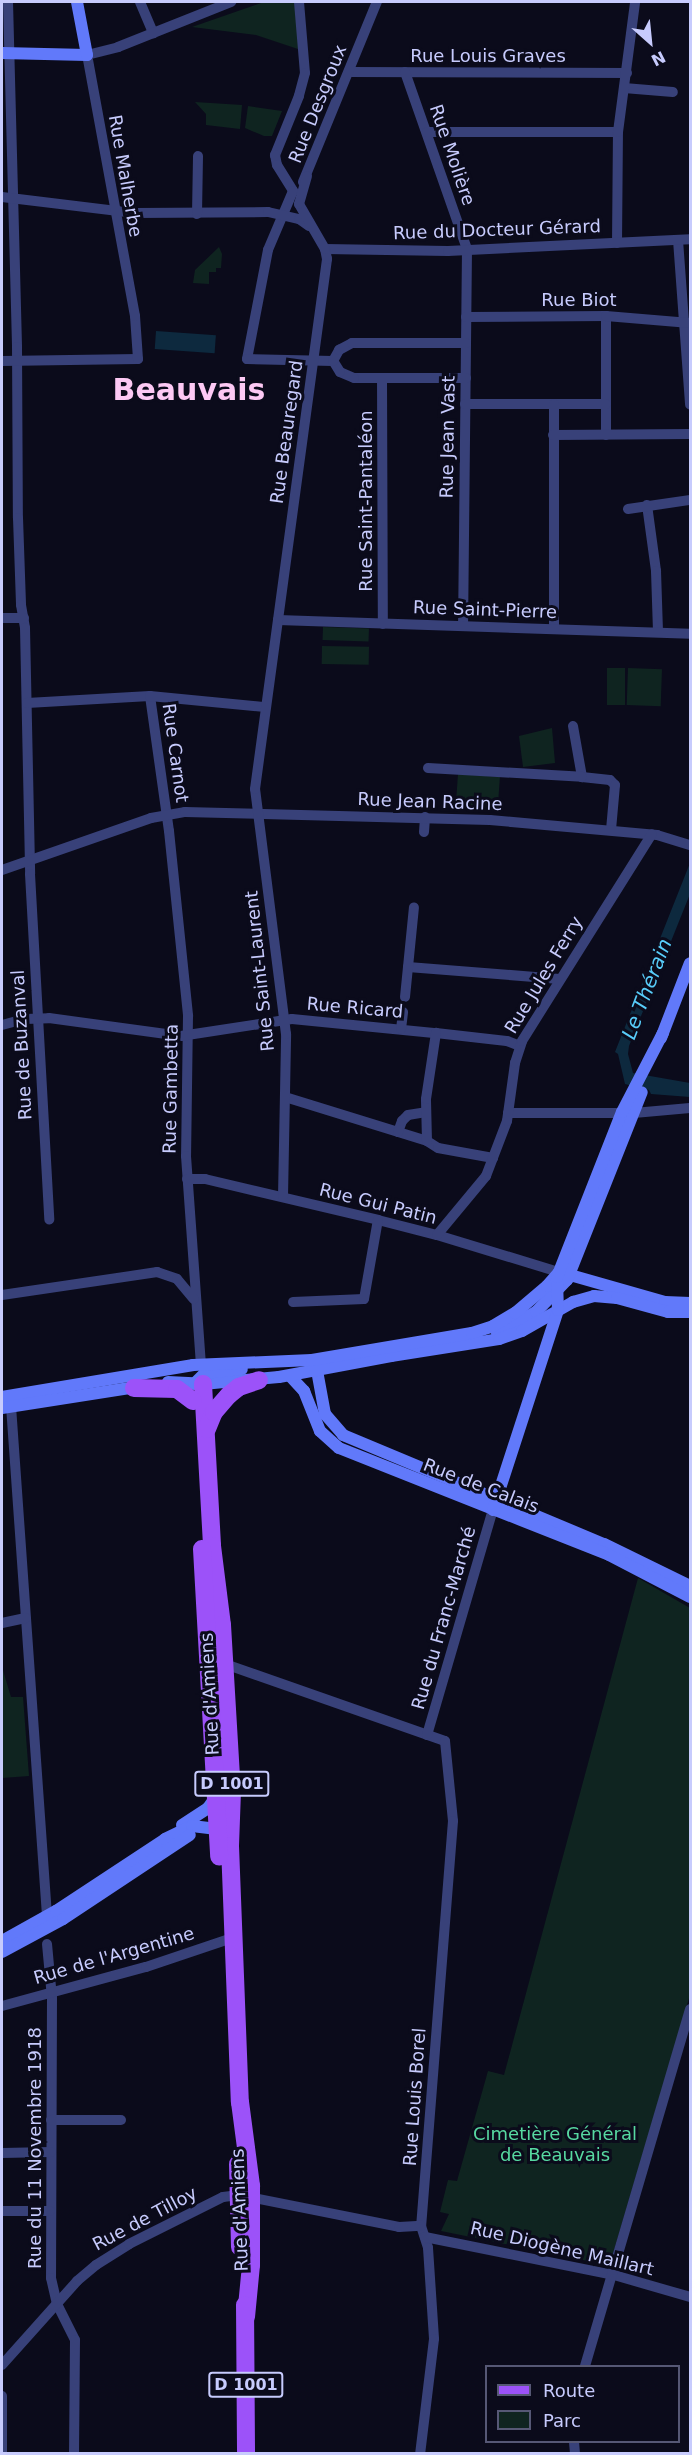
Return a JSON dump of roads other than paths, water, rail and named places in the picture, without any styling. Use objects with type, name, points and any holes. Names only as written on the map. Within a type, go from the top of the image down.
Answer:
[{"type":"main road","points":[[6,53],[87,55],[77,2]]},
{"type":"main road","points":[[495,1505],[558,1310],[558,1291],[564,1274],[690,963]]},
{"type":"main road","points":[[564,1274],[665,1302],[690,1303]]},
{"type":"main road","points":[[5,1404],[134,1388],[177,1389],[198,1381],[259,1380],[290,1376],[315,1365],[486,1329],[522,1308],[564,1274]]},
{"type":"main road","points":[[450,1346],[510,1328],[536,1312],[558,1291]]},
{"type":"main road","points":[[5,1404],[198,1381],[283,1362],[315,1365],[508,1337],[578,1299],[600,1296],[668,1312],[690,1312]]},
{"type":"main road","name":"Rue de Calais","points":[[315,1365],[322,1407],[338,1432],[609,1556],[690,1597]]},
{"type":"main road","name":"Rue de Calais","points":[[290,1376],[307,1396],[320,1431],[334,1446],[604,1544],[690,1586]]},
{"type":"main road","points":[[206,1431],[214,1412],[224,1399],[239,1387],[259,1380]]},
{"type":"main road","name":"Rue d'Amiens","points":[[198,1381],[206,1431],[212,1546],[216,1798],[214,1828],[230,1939]]},
{"type":"main road","name":"Rue d'Amiens","points":[[198,1381],[216,1798]]},
{"type":"main road","name":"Rue d'Amiens","points":[[212,1546],[225,1664],[232,1815],[230,1939],[245,2196],[246,2454]]},
{"type":"main road","points":[[2,1941],[47,1917],[165,1839],[216,1798]]},
{"type":"main road","points":[[165,1839],[192,1827],[214,1828],[225,1824],[232,1815]]},
{"type":"main road","points":[[2,1952],[63,1919],[190,1835]]},
{"type":"street","name":"Rue de Buzanval","points":[[8,2],[6,53],[14,198],[21,605],[24,618],[30,860],[37,1017],[50,1219]]},
{"type":"street","points":[[140,2],[153,33]]},
{"type":"street","points":[[87,55],[107,51],[231,2]]},
{"type":"street","name":"Rue Desgroux","points":[[299,2],[304,76],[275,155],[277,165],[293,191],[268,250],[247,359],[314,361]]},
{"type":"street","name":"Rue Desgroux","points":[[282,214],[307,176],[377,2]]},
{"type":"street","points":[[617,243],[618,132],[634,2]]},
{"type":"street","name":"Rue Malherbe","points":[[16,361],[138,359],[132,303],[87,55]]},
{"type":"street","name":"Rue Louis Graves","points":[[349,72],[627,73]]},
{"type":"street","name":"Rue Molière","points":[[405,72],[467,249]]},
{"type":"street","points":[[624,88],[673,92]]},
{"type":"street","points":[[427,132],[618,132]]},
{"type":"street","points":[[196,214],[198,156]]},
{"type":"street","points":[[307,176],[299,204],[324,249]]},
{"type":"street","points":[[2,197],[115,212],[282,214],[302,221],[314,232]]},
{"type":"street","name":"Rue du Docteur Gérard","points":[[324,249],[448,251],[690,239]]},
{"type":"street","points":[[678,240],[688,323],[690,405]]},
{"type":"street","name":"Rue Beauregard","points":[[266,707],[327,259],[324,249]]},
{"type":"street","name":"Rue Jean Vast","points":[[463,626],[467,249]]},
{"type":"street","points":[[606,316],[606,435]]},
{"type":"street","name":"Rue Biot","points":[[466,317],[606,316],[688,323]]},
{"type":"street","points":[[333,361],[339,350],[352,343],[466,343]]},
{"type":"street","points":[[2,361],[16,361]]},
{"type":"street","points":[[314,361],[333,361]]},
{"type":"street","points":[[333,361],[337,370],[346,376],[466,378]]},
{"type":"street","name":"Rue Saint-Pantaléon","points":[[382,378],[383,624]]},
{"type":"street","points":[[465,404],[606,404]]},
{"type":"street","points":[[554,404],[554,629]]},
{"type":"street","points":[[553,435],[690,434]]},
{"type":"street","points":[[628,509],[690,500]]},
{"type":"street","points":[[647,505],[656,571],[658,632]]},
{"type":"street","points":[[2,618],[24,618]]},
{"type":"street","name":"Rue Saint-Pierre","points":[[278,620],[690,633]]},
{"type":"street","points":[[27,703],[150,696],[266,707]]},
{"type":"street","name":"Rue Carnot","points":[[150,696],[167,814]]},
{"type":"street","name":"Rue Saint-Laurent","points":[[266,707],[255,784],[257,814],[285,1019],[283,1197]]},
{"type":"street","points":[[573,726],[582,777]]},
{"type":"street","points":[[428,768],[610,780],[614,783],[611,831]]},
{"type":"street","name":"Rue Jean Racine","points":[[2,870],[167,814],[425,817],[652,834],[690,845]]},
{"type":"street","name":"Rue Gambetta","points":[[167,814],[188,1016],[187,1179],[196,1302],[198,1381]]},
{"type":"street","points":[[424,832],[425,817]]},
{"type":"street","name":"Rue Jules Ferry","points":[[437,1235],[481,1183],[493,1158],[508,1113],[520,1046],[652,834]]},
{"type":"street","points":[[405,997],[414,907]]},
{"type":"street","points":[[408,967],[560,980]]},
{"type":"street","points":[[401,1029],[403,1012]]},
{"type":"street","name":"Rue Ricard","points":[[2,1024],[37,1017],[188,1036],[285,1019],[507,1041],[520,1046]]},
{"type":"street","points":[[427,1141],[426,1112],[436,1033]]},
{"type":"street","points":[[285,1097],[427,1141],[438,1148],[493,1158]]},
{"type":"street","points":[[508,1113],[628,1112],[690,1108]]},
{"type":"street","points":[[398,1132],[408,1115],[426,1112]]},
{"type":"street","name":"Rue Gui Patin","points":[[187,1179],[205,1179],[378,1220],[437,1235],[564,1274]]},
{"type":"street","points":[[293,1302],[364,1299],[378,1220]]},
{"type":"street","points":[[2,1295],[157,1272],[182,1283],[196,1302]]},
{"type":"street","points":[[5,1404],[26,1618],[47,1917]]},
{"type":"street","name":"Rue du Franc-Marché","points":[[427,1735],[495,1505]]},
{"type":"street","points":[[2,1623],[26,1618]]},
{"type":"street","points":[[225,1664],[427,1735]]},
{"type":"street","name":"Rue Louis Borel","points":[[420,2454],[434,2339],[428,2248],[421,2226],[453,1821],[445,1741],[427,1735]]},
{"type":"street","name":"Rue de l'Argentine","points":[[2,2006],[146,1967],[230,1939]]},
{"type":"street","name":"Rue du 11 Novembre 1918","points":[[47,1944],[51,1992],[51,2278],[57,2304],[75,2340],[74,2454]]},
{"type":"street","points":[[586,2365],[614,2275],[690,2009]]},
{"type":"street","points":[[51,2120],[121,2121]]},
{"type":"street","points":[[2,2152],[51,2152]]},
{"type":"street","points":[[245,2196],[399,2227],[421,2226]]},
{"type":"street","name":"Rue de Tilloy","points":[[2,2366],[82,2276],[111,2254],[219,2199],[245,2196]]},
{"type":"street","points":[[2,2211],[50,2211]]},
{"type":"street","name":"Rue Diogène Maillart","points":[[425,2237],[614,2275],[690,2297]]},
{"type":"street","points":[[2,2396],[2,2454]]},
{"type":"water","points":[[156,331],[216,335],[215,353],[155,349]]},
{"type":"water","name":"Le Thérain","points":[[690,863],[690,894],[629,1046],[628,1054],[633,1073],[690,1083],[690,1097],[651,1094],[649,1090],[625,1084],[618,1054],[615,1052]]},
{"type":"district","name":"Beauvais","points":[[189,390]]},
{"type":"park label","name":"Cimetière Général de Beauvais","points":[[555,2145]]}]
